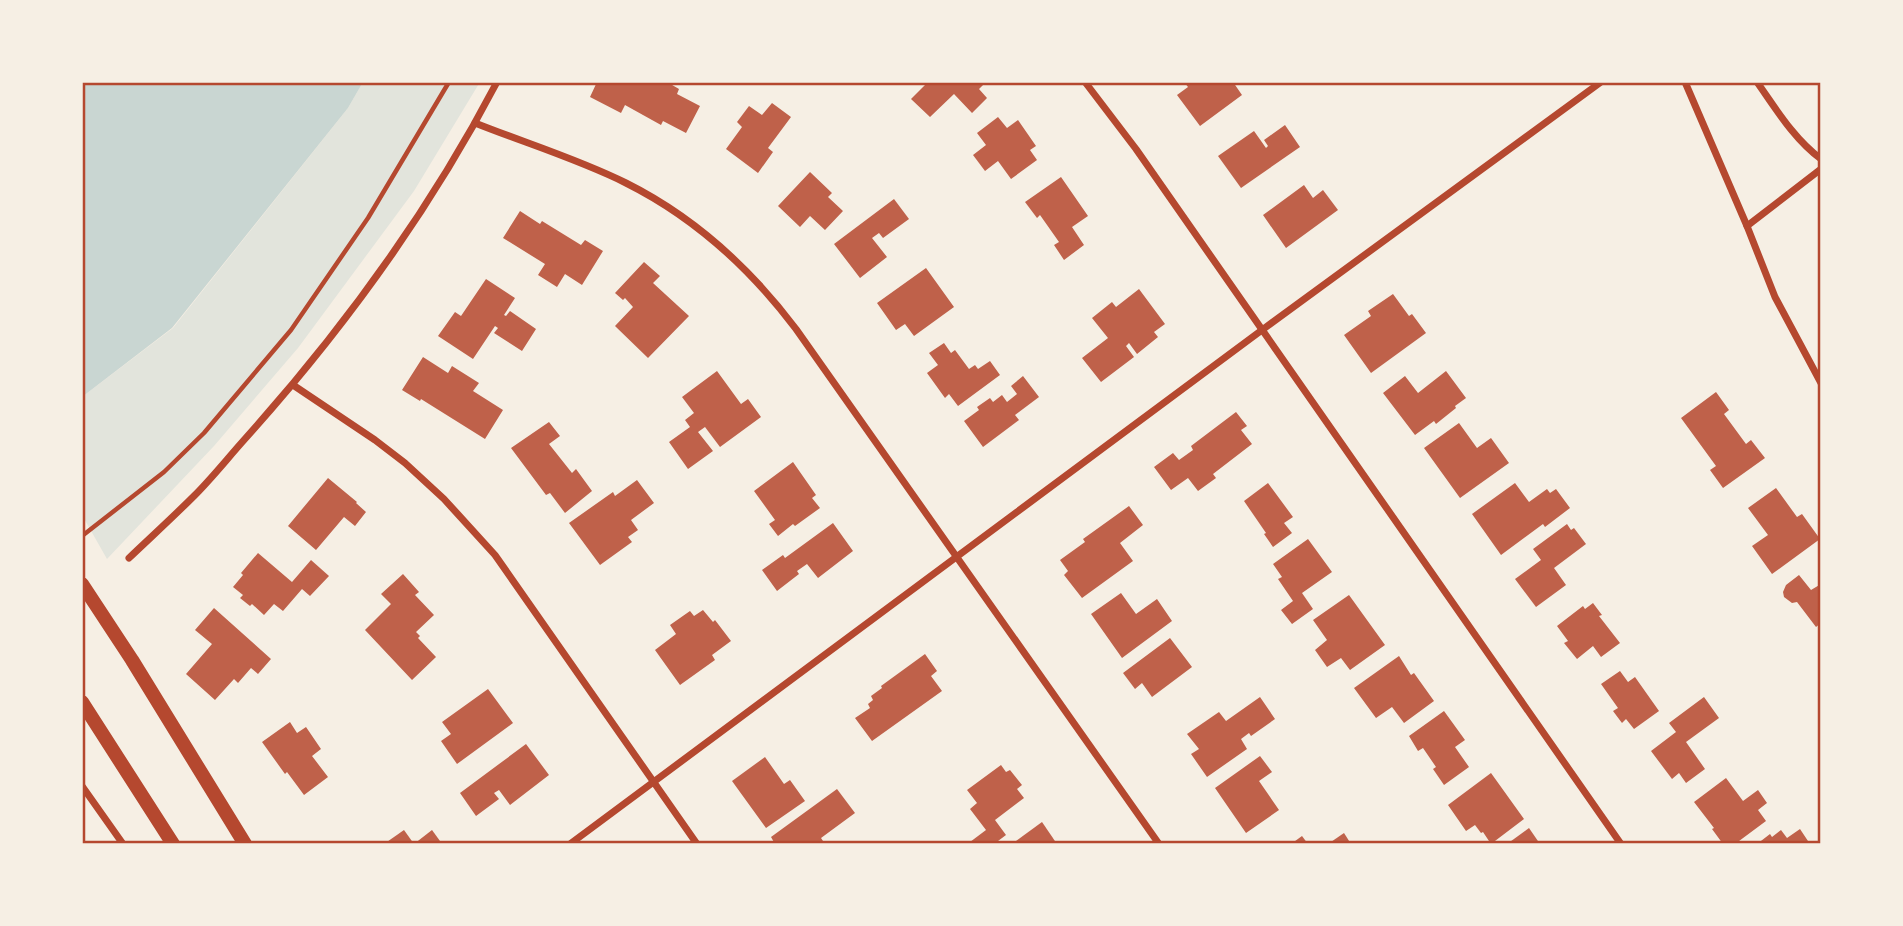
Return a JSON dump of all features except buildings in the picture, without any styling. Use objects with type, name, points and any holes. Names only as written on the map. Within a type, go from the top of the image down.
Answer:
[{"type":"main road","points":[[82,584],[245,844]]},
{"type":"main road","points":[[82,702],[173,844]]},
{"type":"street","points":[[129,558],[219,470],[317,356],[404,238],[497,82]]},
{"type":"street","points":[[1085,82],[1136,149],[1621,844]]},
{"type":"street","points":[[570,844],[1601,82]]},
{"type":"street","points":[[1685,82],[1775,297],[1821,383]]},
{"type":"street","points":[[1757,82],[1785,122],[1821,159]]},
{"type":"street","points":[[475,123],[626,183],[670,209],[730,255],[765,289],[796,329],[1159,844]]},
{"type":"street","points":[[1747,226],[1821,169]]},
{"type":"street","points":[[293,385],[386,448],[425,481],[471,527],[495,555],[697,844]]},
{"type":"street","points":[[82,786],[123,844]]},
{"type":"path","points":[[82,536],[164,472],[204,433],[291,330],[368,218],[449,82]]},
{"type":"shaded area","points":[[82,82],[363,82],[348,108],[172,328],[82,397]]},
{"type":"shaded area","points":[[363,82],[480,82],[414,191],[298,348],[214,446],[107,559],[82,515],[82,397],[173,328],[348,108]]}]
